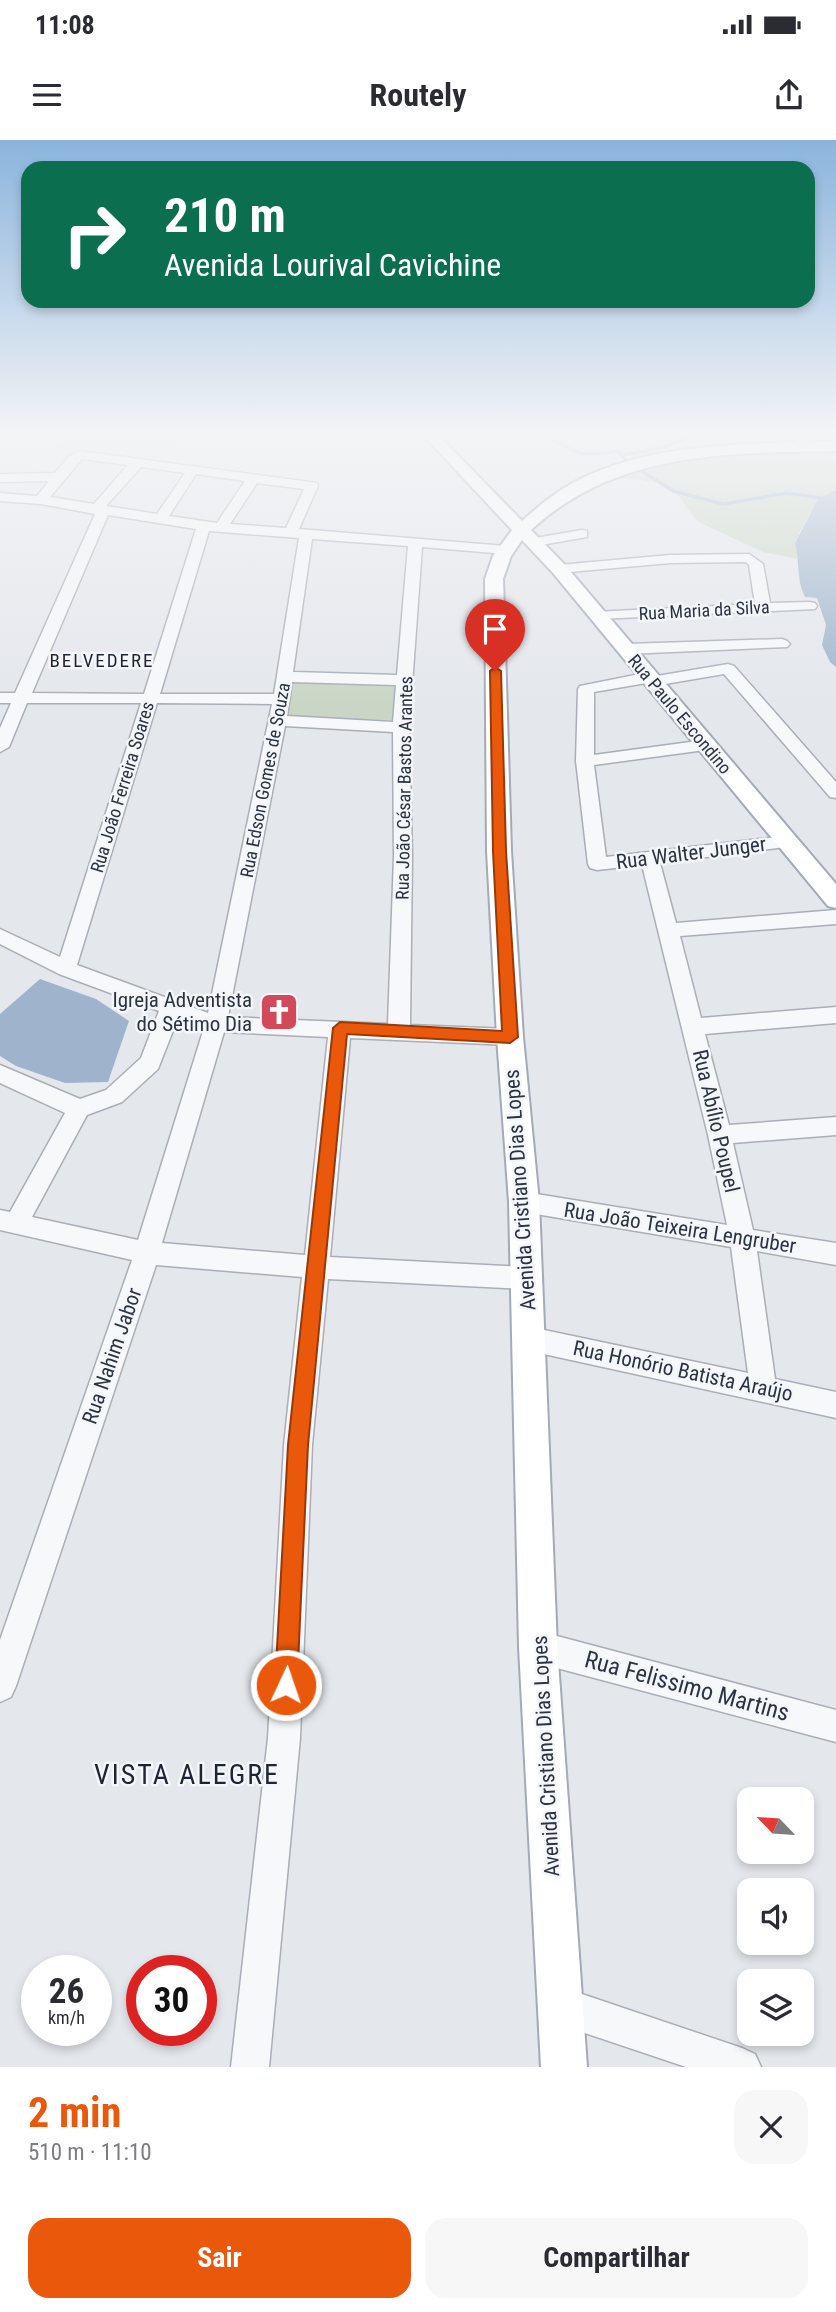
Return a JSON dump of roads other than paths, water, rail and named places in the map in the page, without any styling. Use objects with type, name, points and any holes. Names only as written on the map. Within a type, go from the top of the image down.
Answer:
[{"type":"main road","name":"Rua Paulo Escondino","points":[[507,525],[521,541],[559,569],[836,900]]},
{"type":"main road","name":"Avenida Cristiano Dias Lopes","points":[[532,525],[497,566],[493,593],[499,851],[510,1037],[524,1202],[538,1647],[564,2067]]},
{"type":"street","points":[[0,747],[94,525]]},
{"type":"street","points":[[203,525],[415,543],[521,541],[582,534]]},
{"type":"street","name":"Rua Edson Gomes de Souza","points":[[216,1024],[278,721],[301,525]]},
{"type":"street","name":"Rua João Ferreira Soares","points":[[66,970],[148,700],[212,526]]},
{"type":"street","name":"Rua João César Bastos Arantes","points":[[399,1032],[403,856],[401,727],[415,543]]},
{"type":"street","points":[[559,569],[689,557],[749,558],[756,564],[763,607]]},
{"type":"street","name":"Rua Maria da Silva","points":[[598,615],[810,606]]},
{"type":"street","name":"Rua Maria da Silva","points":[[625,649],[782,644]]},
{"type":"street","points":[[705,745],[585,761],[586,689],[728,669],[836,793]]},
{"type":"street","points":[[285,677],[404,680]]},
{"type":"street","points":[[0,698],[281,699]]},
{"type":"street","points":[[278,721],[401,727]]},
{"type":"street","name":"Rua Walter Junger","points":[[585,761],[597,864],[786,842]]},
{"type":"street","name":"Rua Abílio Poupel","points":[[650,859],[720,1135],[742,1237],[763,1387]]},
{"type":"street","points":[[670,930],[836,916]]},
{"type":"street","points":[[0,936],[66,970],[216,1024],[510,1037]]},
{"type":"street","points":[[171,1008],[150,1063],[114,1096],[79,1109],[7,1223],[147,1253],[316,1267],[526,1278]]},
{"type":"street","points":[[693,1027],[836,1015]]},
{"type":"street","name":"Rua Nahim Jabor","points":[[0,1686],[147,1253],[216,1024]]},
{"type":"street","points":[[250,2067],[284,1738],[298,1445],[340,1028]]},
{"type":"street","points":[[0,1073],[79,1109]]},
{"type":"street","points":[[720,1135],[836,1126]]},
{"type":"street","name":"Rua João Teixeira Lengruber","points":[[524,1202],[836,1254]]},
{"type":"street","name":"Rua Honório Batista Araújo","points":[[530,1339],[763,1387],[836,1405]]},
{"type":"street","name":"Rua Felissimo Martins","points":[[538,1647],[836,1726]]},
{"type":"street","points":[[561,2006],[742,2067]]},
{"type":"water","points":[[804,525],[836,525],[836,667],[830,662],[822,645],[826,625],[817,598],[805,597],[802,591],[795,543]]},
{"type":"water","points":[[40,979],[96,999],[129,1021],[108,1082],[65,1083],[16,1066],[0,1056],[0,1014]]},
{"type":"place","name":"Igreja Adventista do Sétimo Dia","points":[[279,1012]]},
{"type":"district","name":"BELVEDERE","points":[[102,660]]},
{"type":"district","name":"VISTA ALEGRE","points":[[187,1774]]}]
